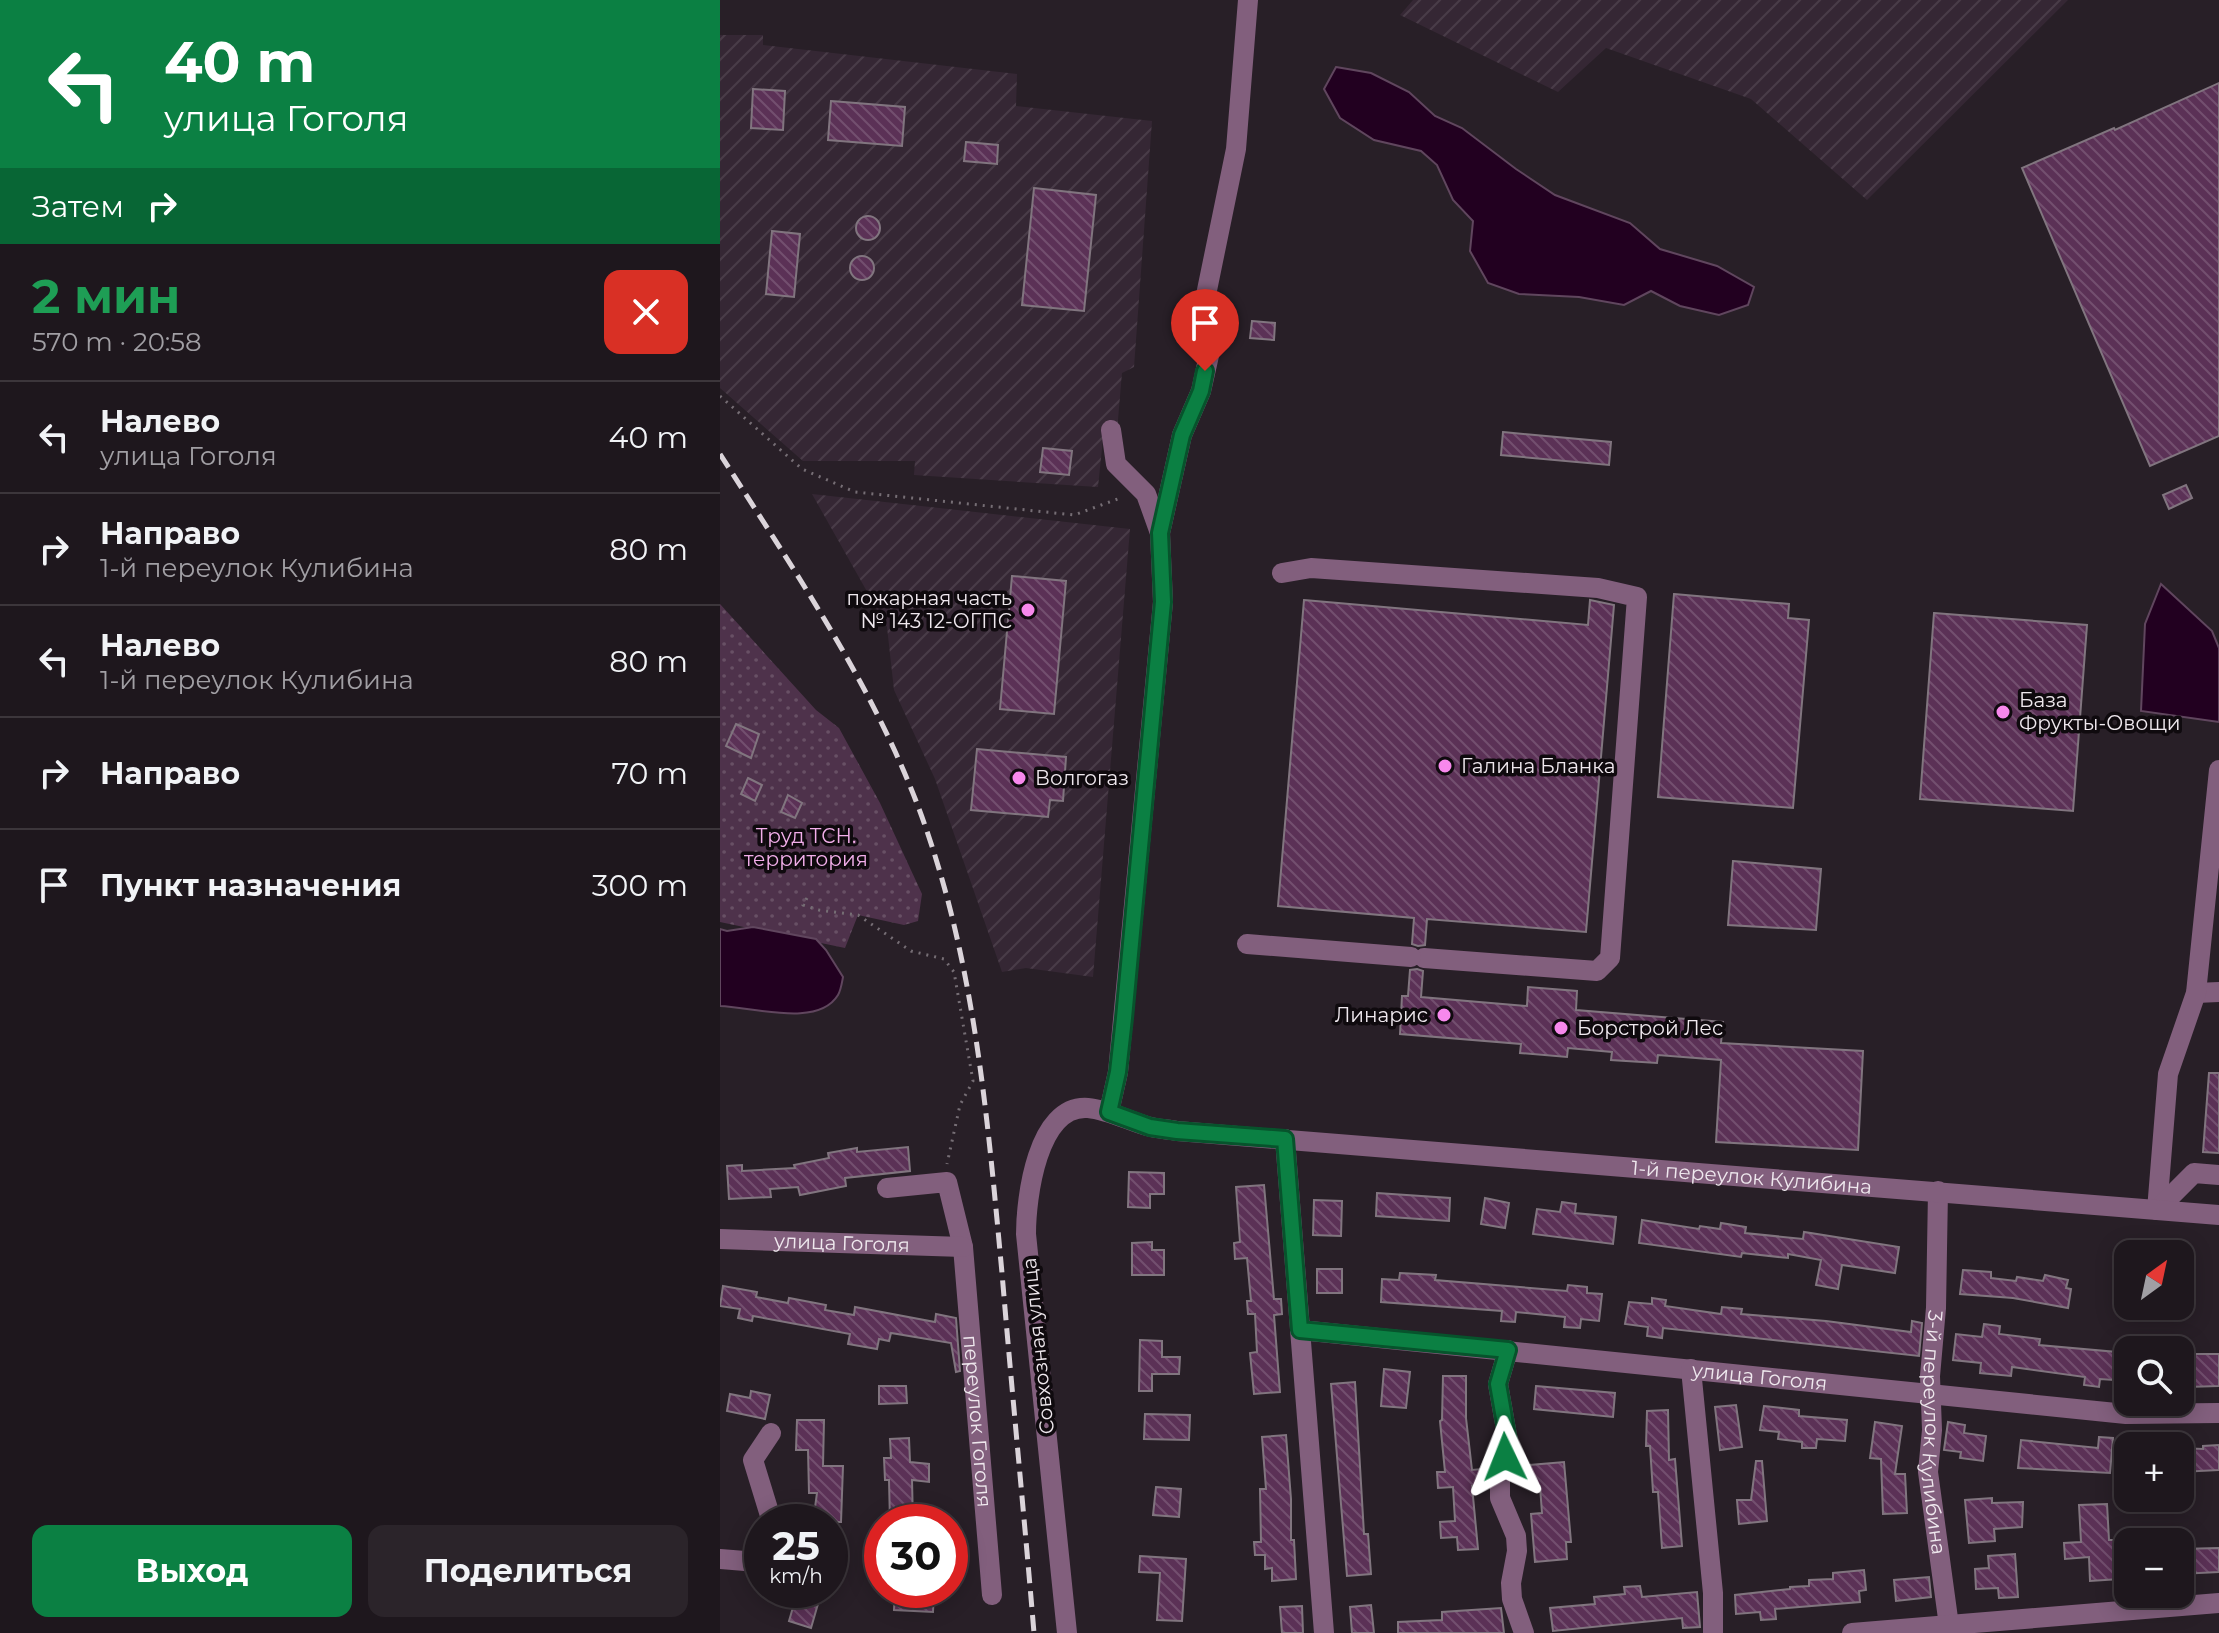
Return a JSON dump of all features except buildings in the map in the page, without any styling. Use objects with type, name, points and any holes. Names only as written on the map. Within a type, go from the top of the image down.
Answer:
[{"type":"street","points":[[1109,1112],[1118,1072],[1126,997],[1163,602],[1160,533],[1182,435],[1201,391],[1210,351],[1206,295],[1236,149],[1248,0]]},
{"type":"street","points":[[1111,430],[1116,464],[1146,494],[1160,533]]},
{"type":"street","points":[[1247,944],[1597,971],[1610,958],[1637,597],[1598,588],[1311,568],[1282,573]]},
{"type":"street","points":[[2157,1210],[2168,1074],[2196,993],[2219,770]]},
{"type":"street","points":[[2196,993],[2219,992]]},
{"type":"street","name":"Совхозная улица","points":[[1067,1633],[1026,1210],[1037,1159],[1052,1127],[1062,1116],[1074,1110],[1085,1108],[1109,1112]]},
{"type":"street","name":"1-й переулок Кулибина","points":[[1109,1112],[1150,1127],[1177,1131],[2219,1215]]},
{"type":"street","points":[[1285,1139],[1324,1633]]},
{"type":"street","points":[[2157,1210],[2194,1173],[2219,1175]]},
{"type":"street","points":[[887,1188],[947,1182]]},
{"type":"street","name":"переулок Гоголя","points":[[947,1182],[963,1247],[992,1595]]},
{"type":"street","name":"3-й переулок Кулибина","points":[[1938,1191],[1938,1254],[1930,1396],[1932,1430],[1928,1472],[1950,1629]]},
{"type":"street","name":"улица Гоголя","points":[[720,1239],[963,1247]]},
{"type":"street","name":"улица Гоголя","points":[[1300,1330],[2126,1414],[2219,1413]]},
{"type":"street","points":[[1508,1350],[1498,1384],[1508,1441],[1500,1480],[1500,1498],[1516,1536],[1512,1599],[1524,1633]]},
{"type":"street","points":[[1691,1369],[1713,1593],[1713,1633]]},
{"type":"street","points":[[766,1504],[753,1460],[771,1433]]},
{"type":"street","points":[[720,1559],[744,1560]]},
{"type":"street","points":[[1852,1633],[1950,1629],[2219,1603]]},
{"type":"path","points":[[720,396],[802,469],[855,492],[1074,515],[1115,499],[1146,494]]},
{"type":"path","points":[[807,898],[803,905],[858,915],[911,951],[944,959],[954,972],[973,1081],[960,1105],[947,1162],[947,1182]]},
{"type":"shaded area","points":[[1413,0],[2068,0],[1867,200],[1751,99],[1606,48],[1558,92],[1400,15]]},
{"type":"shaded area","points":[[720,35],[763,35],[763,45],[1017,74],[1016,106],[1152,121],[1134,367],[1122,373],[1117,431],[1104,429],[1098,487],[914,475],[915,461],[803,461],[720,388]]},
{"type":"shaded area","points":[[1336,67],[1371,73],[1409,92],[1435,116],[1462,128],[1555,195],[1630,223],[1660,249],[1717,266],[1754,287],[1748,305],[1719,315],[1680,306],[1651,291],[1624,305],[1579,297],[1519,294],[1488,283],[1470,251],[1473,221],[1453,200],[1437,165],[1421,151],[1374,140],[1340,118],[1324,89]]},
{"type":"shaded area","points":[[812,494],[1130,529],[1093,977],[1026,968],[1002,972],[935,779],[894,690],[887,627]]},
{"type":"shaded area","points":[[2161,584],[2212,631],[2219,648],[2219,722],[2141,711],[2145,624]]},
{"type":"shaded area","points":[[753,927],[816,939],[843,977],[838,995],[829,1005],[801,1013],[720,1006],[720,929],[727,931]]},
{"type":"green space","name":"Труд ТСН. территория","points":[[720,604],[816,710],[839,728],[880,803],[922,894],[918,921],[904,925],[858,915],[845,948],[720,922]]},
{"type":"railway","points":[[720,454],[801,580],[875,710],[916,801],[952,916],[975,1034],[990,1153],[1034,1633]]},
{"type":"place","name":"пожарная часть № 143 12-ОГПС","points":[[1028,610]]},
{"type":"place","name":"База Фрукты-Овощи","points":[[2003,712]]},
{"type":"place","name":"Галина Бланка","points":[[1445,766]]},
{"type":"place","name":"Волгогаз","points":[[1019,778]]},
{"type":"place","name":"Линарис","points":[[1444,1015]]},
{"type":"place","name":"Борстрой Лес","points":[[1561,1028]]},
{"type":"route","points":[[1205,371],[1201,391],[1182,435],[1160,533],[1163,602],[1124,1018],[1118,1072],[1109,1112],[1150,1127],[1285,1139],[1300,1330],[1508,1350],[1498,1384],[1508,1441],[1505,1457]]}]
